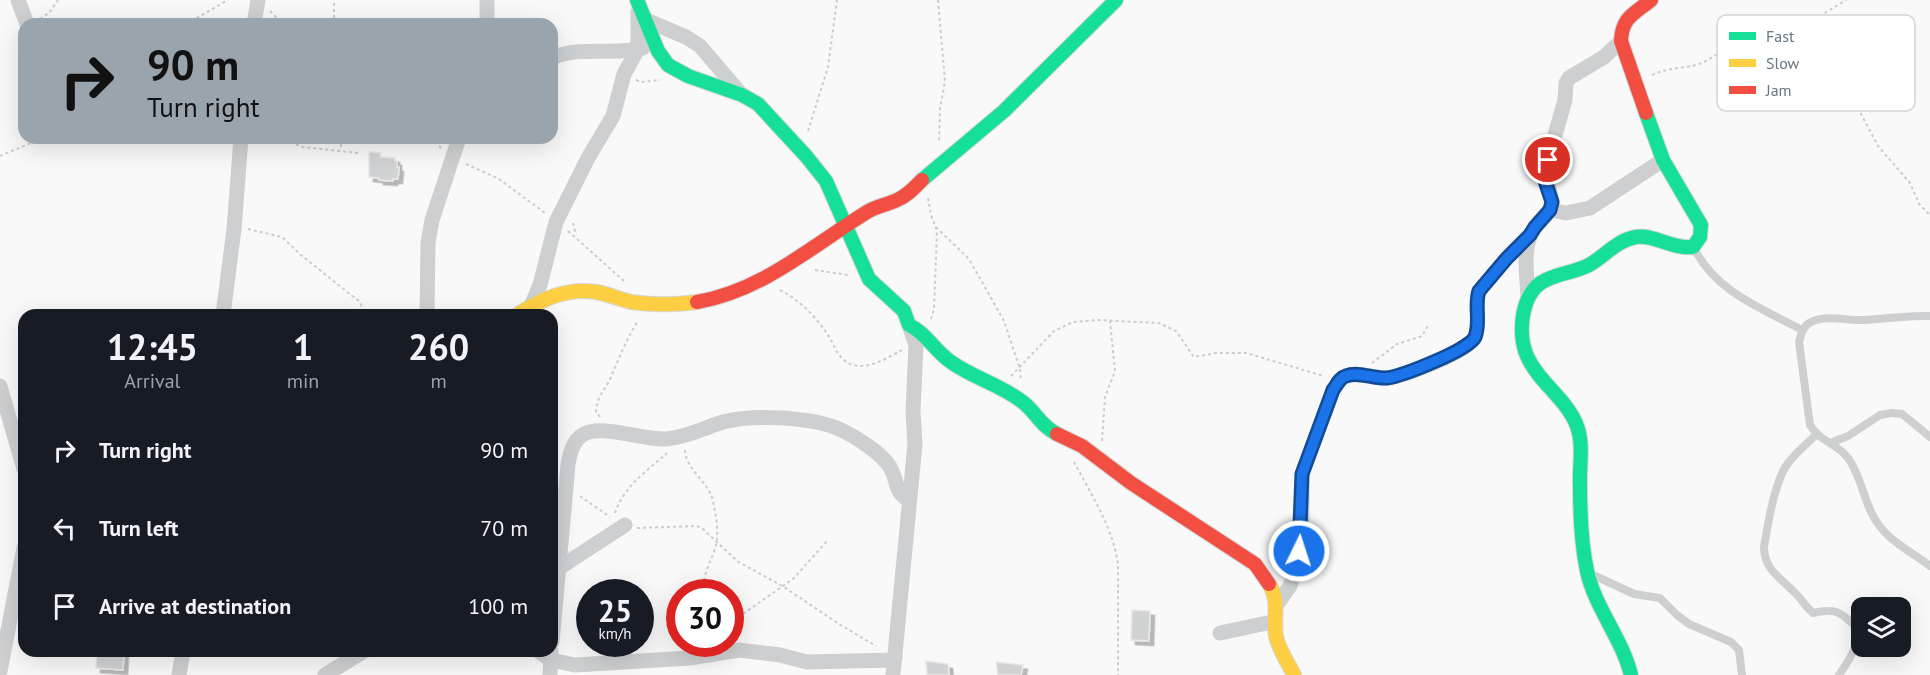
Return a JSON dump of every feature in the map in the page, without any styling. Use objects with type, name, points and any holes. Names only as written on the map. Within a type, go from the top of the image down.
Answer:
[{"type":"street","points":[[256,18],[258,0]]},
{"type":"street","points":[[487,0],[487,18]]},
{"type":"street","points":[[548,659],[575,665],[690,658],[739,650],[807,662],[873,659],[894,664],[915,444],[913,411],[916,345],[904,310],[869,279],[826,181],[806,156],[758,104],[742,95],[688,76],[668,65],[654,44],[637,0]]},
{"type":"street","points":[[532,304],[556,222],[588,158],[613,116],[624,74],[638,49],[637,0]]},
{"type":"street","points":[[525,309],[532,304],[558,296],[590,291],[630,301],[649,303],[709,300],[735,292],[758,280],[793,261],[873,208],[895,201],[910,192],[994,119],[1116,0]]},
{"type":"street","points":[[1528,296],[1539,284],[1552,277],[1587,266],[1625,241],[1644,237],[1670,247],[1683,249],[1693,247],[1700,237],[1701,225],[1663,160],[1621,41],[1622,26],[1625,20],[1651,0]]},
{"type":"street","points":[[646,20],[687,37],[700,46],[742,95]]},
{"type":"street","points":[[1276,606],[1290,586],[1299,551],[1302,526],[1301,484],[1306,462],[1333,390],[1346,376],[1359,374],[1386,378],[1399,375],[1467,345],[1475,336],[1479,291],[1550,210],[1552,202],[1544,178],[1545,170],[1565,100],[1566,82],[1572,75],[1604,57],[1621,41]]},
{"type":"street","points":[[558,56],[571,51],[620,52],[654,44]]},
{"type":"street","points":[[224,309],[234,229],[241,144]]},
{"type":"street","points":[[427,309],[428,243],[432,220],[457,144]]},
{"type":"street","points":[[1550,210],[1566,213],[1590,208],[1663,160]]},
{"type":"street","points":[[1530,235],[1527,267],[1528,296],[1522,332],[1524,348],[1529,361],[1558,394],[1577,426],[1580,442],[1580,494],[1587,572],[1603,610],[1624,649],[1631,675]]},
{"type":"street","points":[[909,325],[919,330],[934,348],[952,363],[1025,404],[1046,429],[1072,440],[1094,454],[1131,483],[1255,564],[1272,589],[1276,606],[1276,637],[1294,675]]},
{"type":"street","points":[[0,386],[3,410],[18,452]]},
{"type":"street","points":[[558,556],[570,450],[577,440],[587,433],[609,432],[647,439],[682,437],[722,423],[759,417],[814,423],[837,429],[861,442],[888,464],[893,471],[897,490],[909,500]]},
{"type":"street","points":[[558,573],[625,525]]},
{"type":"street","points":[[0,671],[18,579]]},
{"type":"street","points":[[1220,633],[1267,623],[1275,626]]},
{"type":"street","points":[[179,675],[182,657]]},
{"type":"street","points":[[325,675],[354,657]]},
{"type":"lane","points":[[1693,247],[1706,270],[1728,290],[1802,330]]},
{"type":"lane","points":[[1930,316],[1911,315],[1860,320],[1820,319],[1810,323],[1802,330],[1799,342],[1806,412],[1810,425],[1816,435],[1841,450],[1849,459],[1880,528],[1892,541],[1930,566]]},
{"type":"lane","points":[[1830,443],[1892,412],[1902,414],[1930,437]]},
{"type":"lane","points":[[1816,435],[1786,466],[1776,490],[1764,555],[1768,566],[1813,613],[1829,610],[1837,612],[1856,626],[1858,637],[1855,649],[1839,675]]},
{"type":"lane","points":[[1587,572],[1634,594],[1660,598],[1689,624],[1731,642],[1739,650],[1742,675]]},
{"type":"path","points":[[42,18],[49,13],[58,0]]},
{"type":"path","points":[[196,18],[228,0]]},
{"type":"path","points":[[334,0],[334,18]]},
{"type":"path","points":[[807,132],[828,67],[837,0]]},
{"type":"path","points":[[1824,15],[1846,0]]},
{"type":"path","points":[[1636,83],[1658,72],[1702,63],[1717,55]]},
{"type":"path","points":[[624,74],[641,81],[688,76]]},
{"type":"path","points":[[1859,111],[1878,146],[1910,183],[1919,204],[1930,215]]},
{"type":"path","points":[[0,156],[29,144]]},
{"type":"path","points":[[295,144],[303,147],[358,153]]},
{"type":"path","points":[[341,144],[342,151]]},
{"type":"path","points":[[936,227],[963,252],[974,267],[1004,321],[1020,369],[1021,381]]},
{"type":"path","points":[[234,229],[262,231],[282,237],[359,301],[363,309]]},
{"type":"path","points":[[793,261],[815,270],[851,275]]},
{"type":"path","points":[[758,280],[788,294],[803,306],[829,337],[837,352],[849,364],[858,366],[880,362],[901,350],[916,345]]},
{"type":"path","points":[[609,432],[609,422],[597,414],[600,393],[609,382],[629,338],[649,303]]},
{"type":"path","points":[[1094,454],[1103,439],[1105,397],[1115,371],[1110,321]]},
{"type":"path","points":[[997,387],[1020,369],[1046,339],[1065,325],[1073,322],[1110,321],[1150,322],[1168,327],[1181,337],[1194,357],[1216,353],[1246,353],[1340,380]]},
{"type":"path","points":[[1359,374],[1392,347],[1422,336],[1429,324]]},
{"type":"path","points":[[566,486],[613,519],[622,497],[636,480],[682,437]]},
{"type":"path","points":[[682,437],[686,456],[712,497],[717,540],[704,579]]},
{"type":"path","points":[[1073,460],[1116,549],[1119,675]]},
{"type":"path","points":[[625,525],[641,529],[697,526],[704,529],[737,561],[784,587],[839,624],[873,643],[894,664]]},
{"type":"path","points":[[744,614],[784,587],[828,540]]},
{"type":"building","points":[[369,152],[381,153],[380,157],[395,158],[397,167],[399,167],[398,179],[393,179],[393,181],[369,177]]},
{"type":"building","points":[[1132,610],[1150,611],[1149,641],[1131,640]]},
{"type":"building","points":[[97,657],[124,657],[123,670],[96,668]]},
{"type":"building","points":[[926,661],[948,664],[949,675],[927,675]]},
{"type":"building","points":[[996,662],[1023,665],[1021,675],[998,675]]},
{"type":"traffic: fast","points":[[637,0],[658,51],[668,65],[688,76],[742,95],[758,104],[806,156],[826,181],[869,279],[904,311],[909,325],[951,362],[1024,403],[1057,434]]},
{"type":"traffic: fast","points":[[922,180],[1004,111],[1116,0]]},
{"type":"traffic: fast","points":[[1631,675],[1627,661],[1596,598],[1587,571],[1581,528],[1581,448],[1577,426],[1567,407],[1532,366],[1524,347],[1522,325],[1526,303],[1538,285],[1589,265],[1623,241],[1643,237],[1677,246],[1693,247],[1700,237],[1701,225],[1663,160],[1646,113]]},
{"type":"traffic: slow","points":[[527,309],[554,296],[575,291],[596,292],[639,303],[697,302]]},
{"type":"traffic: slow","points":[[1269,584],[1275,603],[1277,641],[1294,675]]},
{"type":"traffic: jam","points":[[1646,113],[1621,41],[1626,21],[1651,0]]},
{"type":"traffic: jam","points":[[697,302],[721,296],[765,278],[870,210],[904,196],[922,180]]},
{"type":"traffic: jam","points":[[1057,434],[1082,446],[1131,483],[1255,564],[1269,584]]},
{"type":"route","points":[[1299,551],[1302,526],[1302,474],[1333,390],[1346,376],[1359,374],[1386,378],[1399,375],[1456,351],[1472,341],[1477,325],[1479,291],[1550,210],[1552,202],[1544,178],[1548,160]]}]
